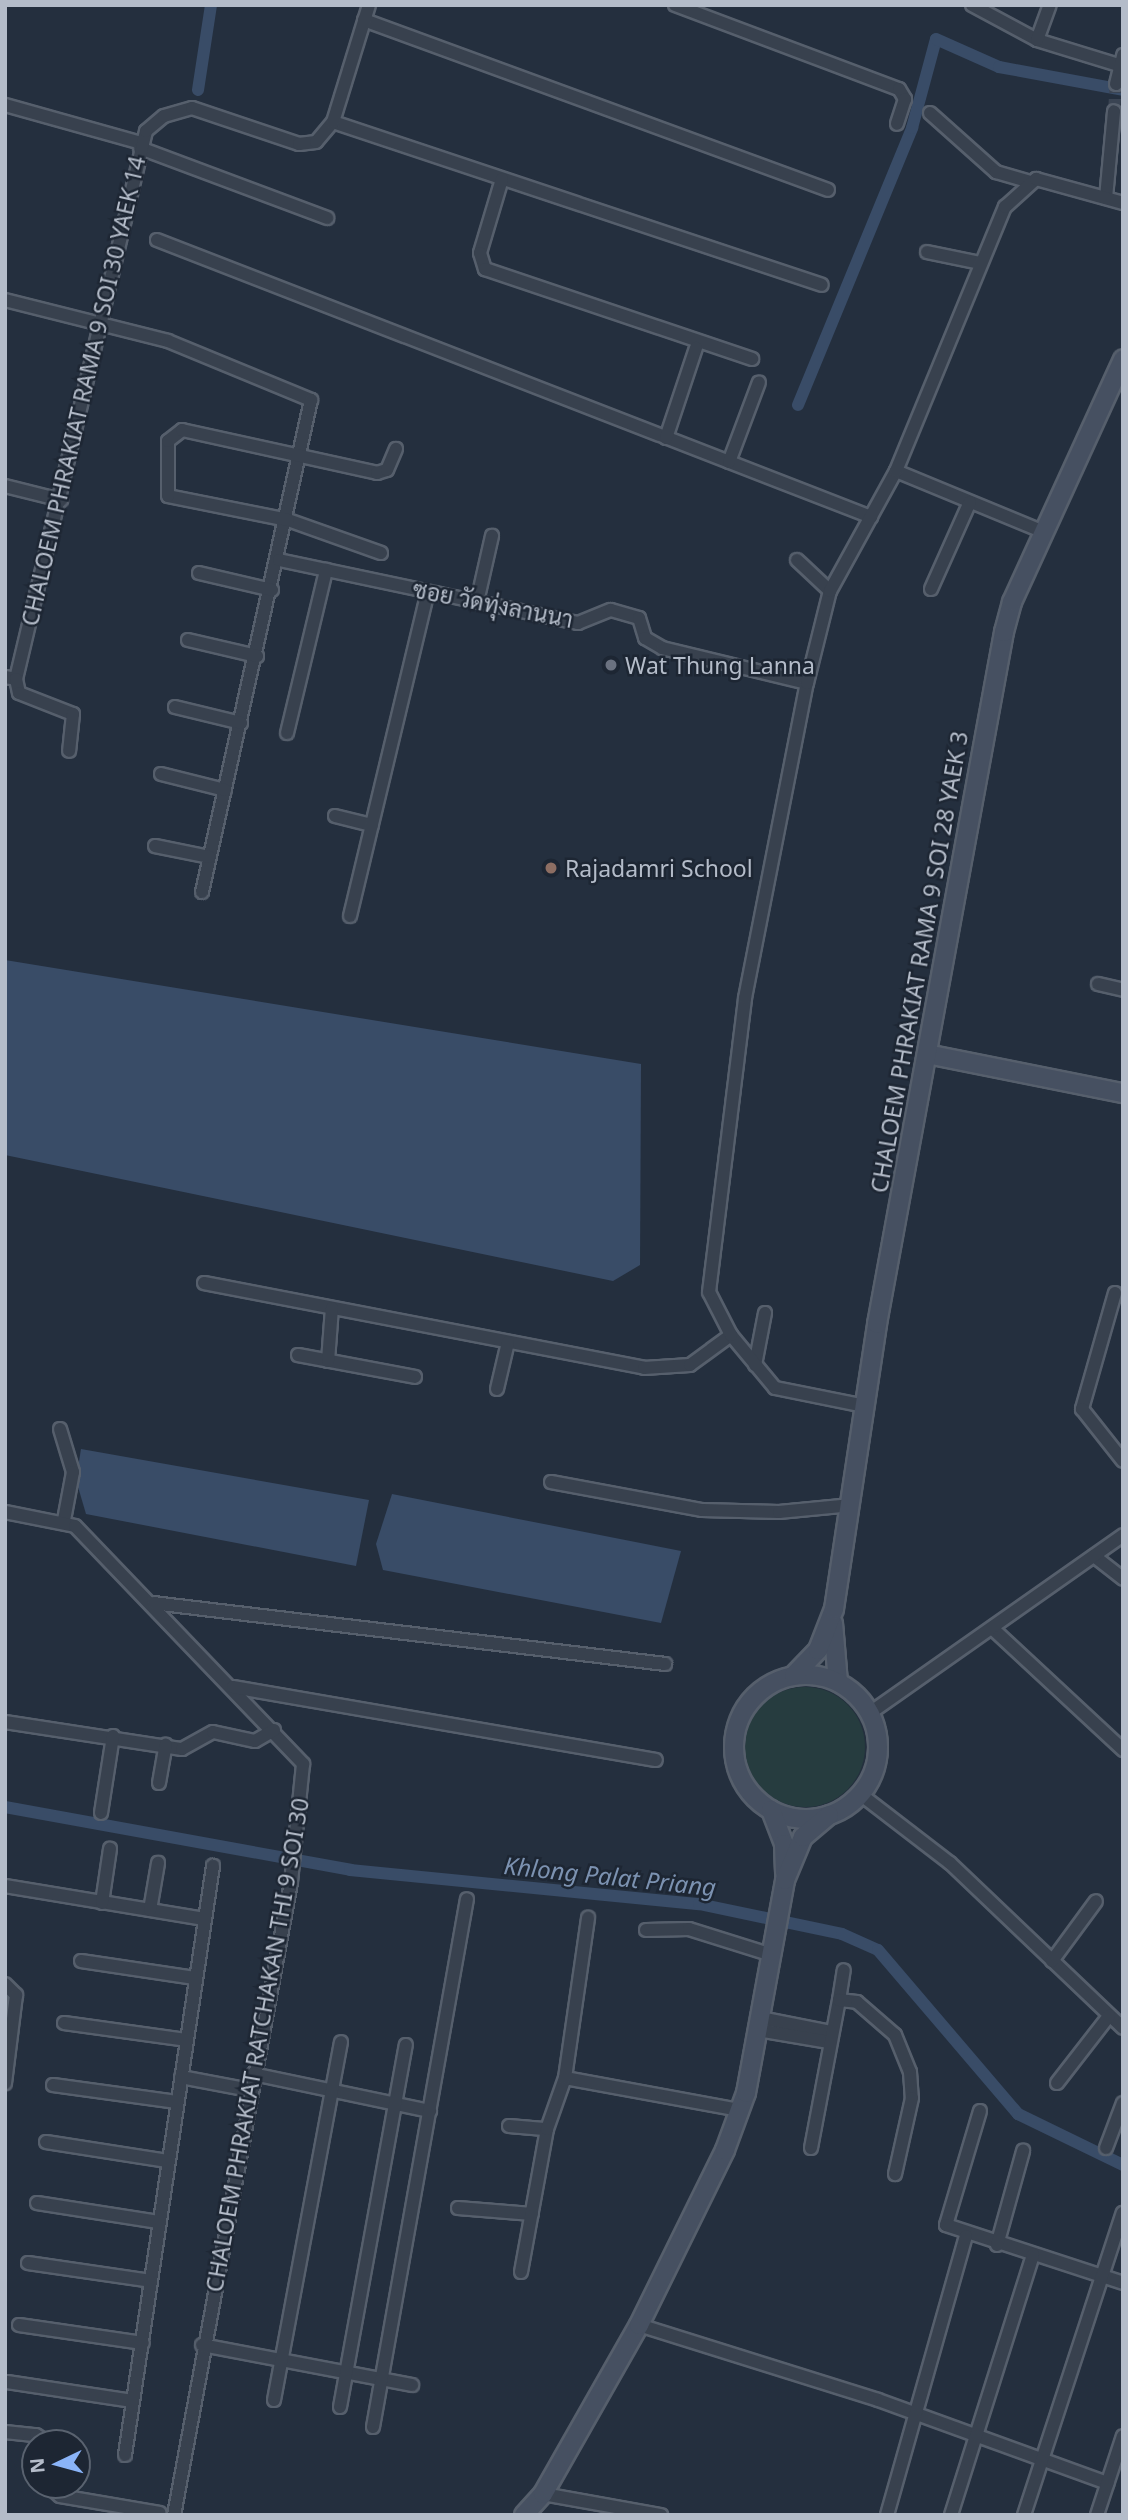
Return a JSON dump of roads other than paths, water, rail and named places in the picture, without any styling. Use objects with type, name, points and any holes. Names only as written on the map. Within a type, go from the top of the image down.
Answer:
[{"type":"main road","name":"CHALOEM PHRAKIAT RAMA 9 SOI 28 YAEK 3","points":[[794,1675],[818,1650],[834,1609],[852,1505],[864,1406],[997,662],[1012,602],[1123,359]]},
{"type":"main road","points":[[927,1054],[1123,1093]]},
{"type":"main road","name":"CHALOEM PHRAKIAT RAMA 9 SOI 28 YAEK 3","points":[[834,1609],[838,1682]]},
{"type":"main road","points":[[524,2515],[543,2494],[639,2325],[740,2110],[759,2024],[785,1880],[784,1844],[771,1810],[739,1774],[735,1732],[756,1694],[794,1675],[838,1682],[870,1713],[877,1755],[860,1794],[803,1837],[785,1880]]},
{"type":"main road","points":[[771,1810],[803,1819],[829,1815]]},
{"type":"street","points":[[675,5],[899,89],[905,99],[897,124]]},
{"type":"street","points":[[1037,40],[1050,5]]},
{"type":"street","points":[[970,6],[1037,40],[1121,60],[1116,84]]},
{"type":"street","points":[[822,285],[333,122],[364,10],[828,190]]},
{"type":"street","points":[[5,105],[140,146],[327,218]]},
{"type":"street","name":"CHALOEM PHRAKIAT RAMA 9 SOI 30 YAEK 14","points":[[10,678],[61,500],[96,324],[140,146],[152,124],[192,108],[299,144],[316,142],[333,122]]},
{"type":"street","points":[[1106,198],[1114,111]]},
{"type":"street","points":[[930,113],[996,172],[1031,182],[1044,179],[1123,203]]},
{"type":"street","points":[[502,179],[480,253],[485,269],[752,359]]},
{"type":"street","points":[[864,1406],[783,1391],[755,1365],[731,1335],[709,1292],[745,998],[807,683],[830,591],[896,471],[1005,207],[1031,182]]},
{"type":"street","points":[[157,240],[871,517]]},
{"type":"street","points":[[927,252],[980,264]]},
{"type":"street","points":[[5,300],[167,341],[306,394],[312,405],[202,892]]},
{"type":"street","points":[[666,438],[695,348]]},
{"type":"street","points":[[729,462],[759,382]]},
{"type":"street","points":[[380,553],[288,520],[168,496],[167,441],[183,430],[377,472],[387,470],[396,449]]},
{"type":"street","points":[[896,471],[1044,532]]},
{"type":"street","points":[[5,486],[61,500]]},
{"type":"street","points":[[931,589],[970,502]]},
{"type":"street","points":[[477,602],[492,536]]},
{"type":"street","name":"ซอย วัดทุ่งลานนา","points":[[279,560],[578,623],[611,610],[639,618],[645,638],[662,648],[807,683]]},
{"type":"street","points":[[797,560],[830,591]]},
{"type":"street","points":[[287,733],[326,570]]},
{"type":"street","points":[[199,573],[272,590]]},
{"type":"street","points":[[350,916],[428,592]]},
{"type":"street","points":[[188,640],[257,656]]},
{"type":"street","points":[[10,678],[19,693],[73,714],[69,751]]},
{"type":"street","points":[[175,707],[241,723]]},
{"type":"street","points":[[160,774],[225,790]]},
{"type":"street","points":[[335,816],[372,825]]},
{"type":"street","points":[[155,846],[209,857]]},
{"type":"street","points":[[1098,984],[1123,990]]},
{"type":"street","points":[[204,1283],[666,1370],[700,1361],[731,1335]]},
{"type":"street","points":[[1115,1293],[1082,1409],[1123,1461]]},
{"type":"street","points":[[328,1360],[332,1308]]},
{"type":"street","points":[[755,1365],[765,1313]]},
{"type":"street","points":[[1109,1313],[1123,1317]]},
{"type":"street","points":[[498,1389],[508,1342]]},
{"type":"street","points":[[298,1355],[415,1377]]},
{"type":"street","points":[[5,1512],[64,1520],[73,1458],[60,1429]]},
{"type":"street","points":[[551,1482],[702,1510],[779,1513],[852,1505]]},
{"type":"street","name":"CHALOEM PHRAKIAT RATCHAKAN THI 9 SOI 30","points":[[64,1520],[153,1603],[303,1764],[299,1829],[291,1882],[167,2514]]},
{"type":"street","points":[[870,1713],[1123,1535]]},
{"type":"street","points":[[1094,1556],[1123,1580]]},
{"type":"street","points":[[153,1603],[665,1664]]},
{"type":"street","points":[[993,1629],[1123,1750]]},
{"type":"street","points":[[233,1687],[656,1760]]},
{"type":"street","points":[[5,1722],[187,1747],[213,1732],[255,1741],[274,1730]]},
{"type":"street","points":[[101,1813],[113,1736]]},
{"type":"street","points":[[159,1783],[166,1745]]},
{"type":"street","points":[[860,1794],[950,1863],[1123,2028]]},
{"type":"street","points":[[102,1903],[110,1849]]},
{"type":"street","points":[[150,1910],[158,1863]]},
{"type":"street","points":[[125,2455],[213,1866]]},
{"type":"street","points":[[5,1886],[204,1919]]},
{"type":"street","points":[[373,2427],[467,1899]]},
{"type":"street","points":[[1052,1961],[1096,1901]]},
{"type":"street","points":[[521,2272],[547,2129],[565,2078],[588,1918]]},
{"type":"street","points":[[646,1930],[689,1929],[773,1947]]},
{"type":"street","points":[[81,1961],[195,1978]]},
{"type":"street","points":[[811,2148],[844,1970]]},
{"type":"street","points":[[5,1984],[16,1995],[5,2084]]},
{"type":"street","points":[[839,2000],[863,2005],[905,2050],[912,2098],[895,2174]]},
{"type":"street","points":[[1057,2083],[1109,2016]]},
{"type":"street","points":[[64,2023],[186,2040]]},
{"type":"street","points":[[759,2024],[830,2037]]},
{"type":"street","points":[[274,2400],[341,2042]]},
{"type":"street","points":[[340,2407],[406,2045]]},
{"type":"street","points":[[253,2074],[430,2111]]},
{"type":"street","points":[[181,2077],[250,2090]]},
{"type":"street","points":[[565,2078],[740,2110]]},
{"type":"street","points":[[54,2085],[177,2102]]},
{"type":"street","points":[[1106,2148],[1123,2103]]},
{"type":"street","points":[[981,2111],[946,2218],[951,2230],[1123,2283]]},
{"type":"street","points":[[509,2126],[547,2129]]},
{"type":"street","points":[[46,2142],[168,2161]]},
{"type":"street","points":[[997,2245],[1023,2151]]},
{"type":"street","points":[[37,2203],[159,2222]]},
{"type":"street","points":[[458,2208],[532,2214]]},
{"type":"street","points":[[1024,2515],[1039,2462],[1123,2213]]},
{"type":"street","points":[[887,2515],[920,2415],[966,2236]]},
{"type":"street","points":[[951,2515],[1033,2255]]},
{"type":"street","points":[[28,2263],[151,2281]]},
{"type":"street","points":[[19,2325],[143,2343]]},
{"type":"street","points":[[639,2325],[920,2415],[1039,2462],[1107,2483]]},
{"type":"street","points":[[202,2345],[412,2385]]},
{"type":"street","points":[[7,2382],[133,2401]]},
{"type":"street","points":[[1097,2515],[1123,2437]]},
{"type":"street","points":[[543,2494],[661,2515]]},
{"type":"street","points":[[80,2499],[167,2514]]},
{"type":"street","points":[[89,2515],[91,2501]]},
{"type":"water","points":[[5,960],[641,1064],[640,1265],[613,1281],[5,1155]]},
{"type":"water","points":[[81,1449],[369,1500],[356,1566],[86,1514],[76,1480]]},
{"type":"water","points":[[392,1494],[681,1551],[661,1623],[383,1570],[376,1544]]},
{"type":"waterway","points":[[198,90],[211,5]]},
{"type":"waterway","points":[[798,405],[912,128],[936,39],[999,67],[1123,90]]},
{"type":"waterway","name":"Khlong Palat Priang","points":[[5,1807],[350,1870],[699,1904],[842,1934],[878,1950],[1018,2114],[1123,2165]]},
{"type":"tunnel","points":[[1114,111],[1116,84]]},
{"type":"place","name":"Wat Thung Lanna","points":[[611,665]]},
{"type":"place","name":"Rajadamri School","points":[[551,868]]}]
